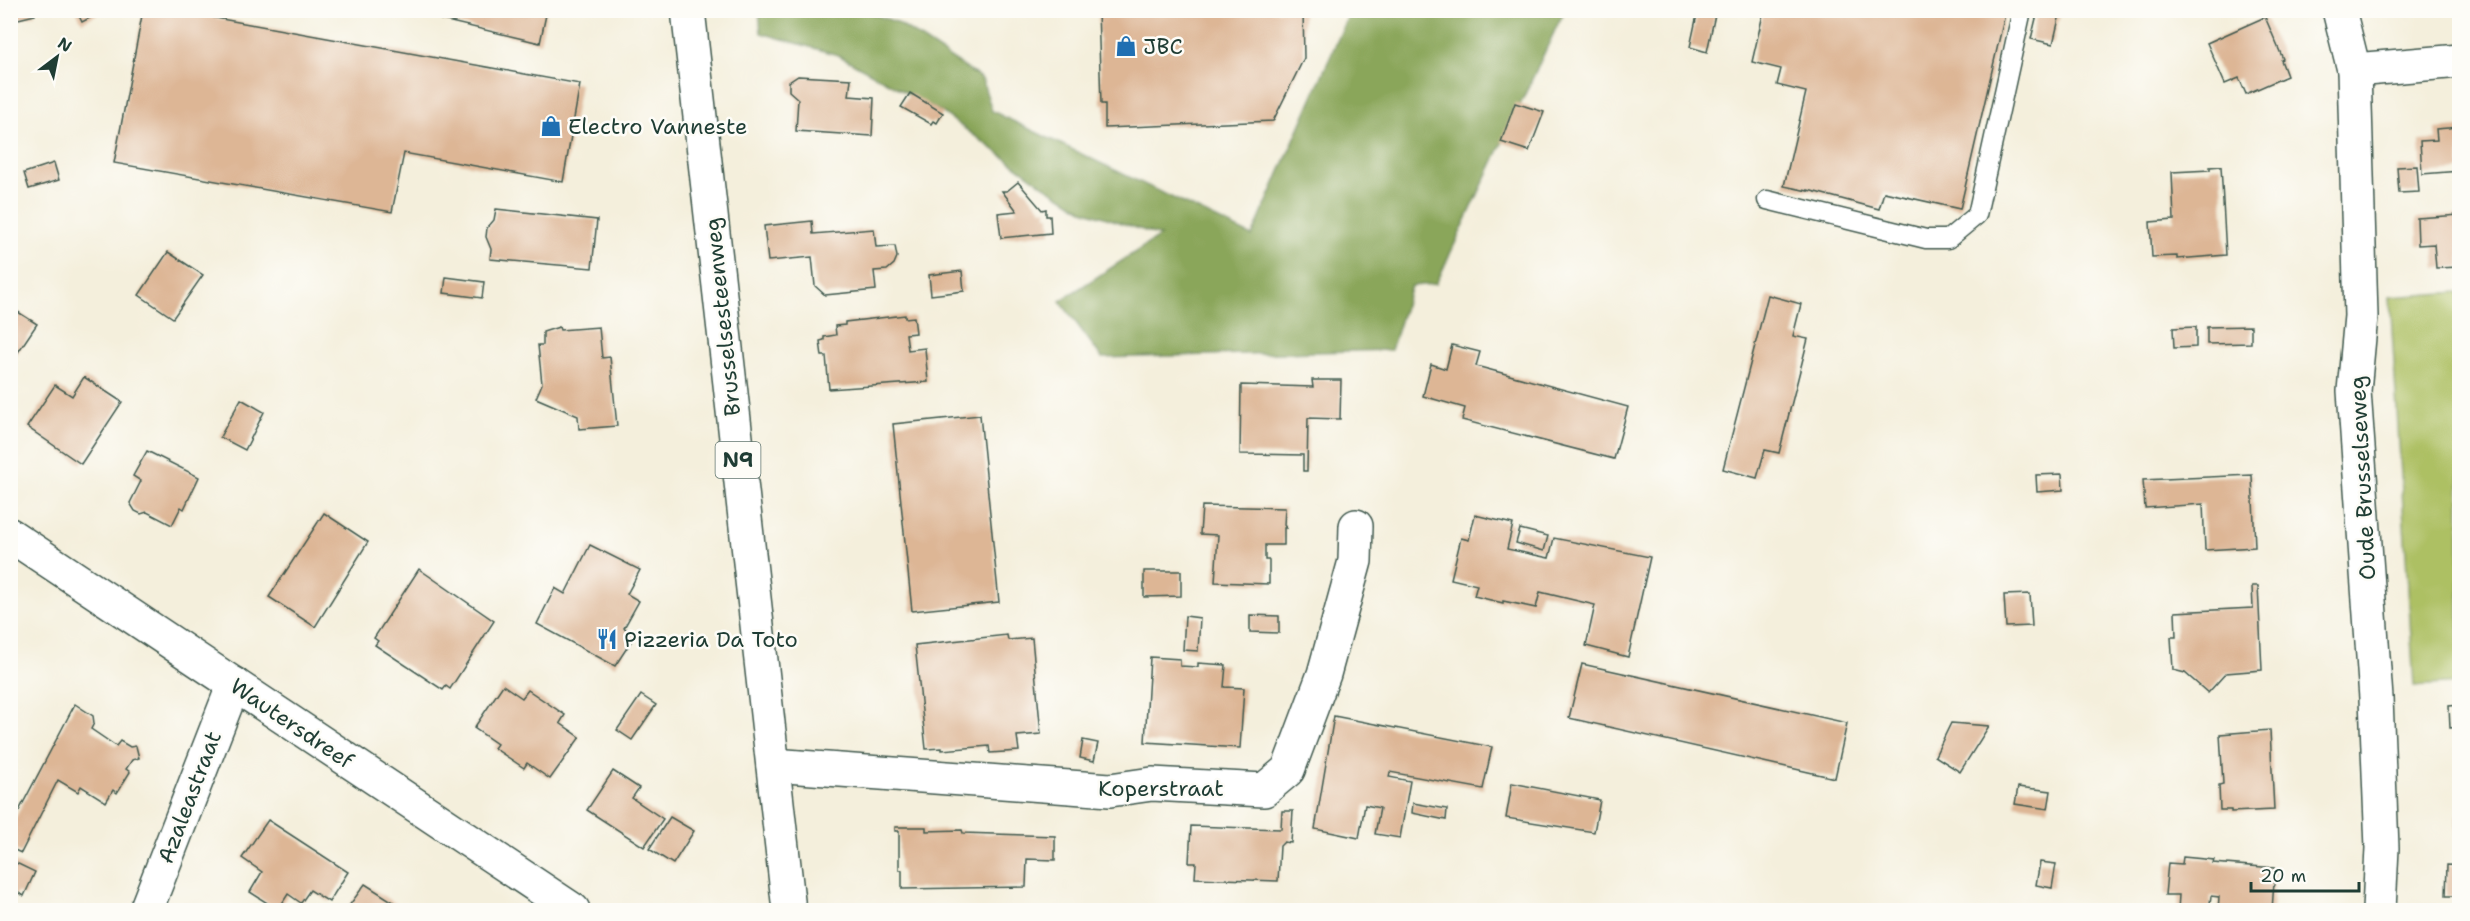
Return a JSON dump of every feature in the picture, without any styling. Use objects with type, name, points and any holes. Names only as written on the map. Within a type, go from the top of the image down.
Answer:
[{"type":"street","name":"Brusselsesteenweg","points":[[688,10],[789,910]]},
{"type":"street","name":"Oude Brusselseweg","points":[[2339,10],[2354,70],[2361,316],[2354,391],[2376,698],[2382,848],[2379,910]]},
{"type":"street","points":[[2354,70],[2460,61]]},
{"type":"street","name":"Koperstraat","points":[[773,765],[1110,790],[1152,784],[1264,790],[1288,770],[1324,674],[1355,561],[1356,526]]},
{"type":"street","name":"Wautersdreef","points":[[10,535],[573,910]]},
{"type":"street","name":"Azaleastraat","points":[[146,910],[234,684]]},
{"type":"lane","points":[[1767,201],[1926,239],[1948,239],[1977,215],[2022,10]]},
{"type":"green space","points":[[759,11],[864,11],[896,22],[982,79],[992,111],[1252,236],[1350,11],[1564,11],[1436,284],[1411,286],[1391,350],[1102,358],[1060,301],[1160,236],[1083,210],[1044,186],[943,113],[838,55],[761,33]]},
{"type":"green space","points":[[2459,292],[2459,683],[2414,686],[2390,297]]},
{"type":"building","points":[[10,10],[34,10],[35,15],[10,21]]},
{"type":"building","points":[[76,10],[105,10],[82,22]]},
{"type":"building","points":[[143,10],[172,10],[580,84],[563,182],[404,153],[392,212],[114,163]]},
{"type":"building","points":[[440,10],[547,10],[540,43],[438,19]]},
{"type":"building","points":[[1098,10],[1303,10],[1304,58],[1273,121],[1105,128],[1105,104],[1101,104]]},
{"type":"building","points":[[1698,10],[1716,10],[1707,52],[1690,47]]},
{"type":"building","points":[[1764,10],[2006,10],[1960,209],[1884,192],[1879,209],[1784,186],[1806,92],[1777,85],[1781,69],[1752,62]]},
{"type":"building","points":[[2038,10],[2061,10],[2053,44],[2031,39]]},
{"type":"building","points":[[2265,17],[2283,59],[2281,60],[2287,76],[2246,94],[2239,78],[2225,84],[2207,43]]},
{"type":"building","points":[[798,76],[851,79],[849,96],[874,98],[872,136],[796,131],[798,99],[789,91],[789,82]]},
{"type":"building","points":[[910,93],[943,113],[937,123],[933,121],[931,124],[901,107]]},
{"type":"building","points":[[1515,103],[1544,112],[1529,151],[1501,142]]},
{"type":"building","points":[[2460,127],[2460,171],[2422,174],[2420,141],[2437,140],[2436,129]]},
{"type":"building","points":[[54,163],[59,180],[29,189],[24,173]]},
{"type":"building","points":[[2221,166],[2226,255],[2177,259],[2177,256],[2152,257],[2150,222],[2174,220],[2172,172],[2210,170],[2210,167]]},
{"type":"building","points":[[2417,166],[2419,192],[2399,193],[2397,167]]},
{"type":"building","points":[[1018,182],[1042,210],[1046,209],[1046,216],[1050,216],[1051,233],[1001,238],[998,213],[1017,211],[1002,191],[1007,191]]},
{"type":"building","points":[[496,209],[597,220],[592,268],[490,259],[491,249],[486,237],[487,228],[494,220]]},
{"type":"building","points":[[2460,215],[2460,267],[2436,268],[2434,244],[2418,245],[2417,218]]},
{"type":"building","points":[[812,221],[813,234],[874,229],[876,247],[895,246],[897,257],[894,264],[887,270],[874,271],[876,290],[825,295],[815,286],[812,257],[768,261],[764,226]]},
{"type":"building","points":[[168,252],[203,275],[173,318],[139,295]]},
{"type":"building","points":[[962,271],[964,291],[931,295],[929,275]]},
{"type":"building","points":[[446,277],[484,282],[482,298],[444,293]]},
{"type":"building","points":[[1768,295],[1801,304],[1793,336],[1808,339],[1779,453],[1765,450],[1757,478],[1723,469]]},
{"type":"building","points":[[10,307],[37,324],[10,364]]},
{"type":"building","points":[[905,315],[905,318],[914,317],[916,333],[906,334],[908,350],[925,348],[928,382],[829,389],[826,356],[822,356],[820,341],[824,340],[824,337],[836,335],[835,326],[845,325],[845,322]]},
{"type":"building","points":[[2251,326],[2251,343],[2207,344],[2207,327]]},
{"type":"building","points":[[559,327],[560,330],[599,327],[602,358],[610,357],[617,426],[579,429],[578,416],[536,398],[542,384],[538,345],[543,345],[543,332]]},
{"type":"building","points":[[2196,327],[2196,347],[2174,348],[2173,328]]},
{"type":"building","points":[[1452,345],[1480,352],[1476,366],[1628,407],[1614,459],[1462,420],[1465,408],[1423,396],[1431,364],[1446,369]]},
{"type":"building","points":[[84,377],[122,402],[81,464],[27,427],[55,385],[72,396]]},
{"type":"building","points":[[1312,380],[1341,380],[1340,419],[1308,418],[1307,471],[1303,471],[1303,455],[1240,454],[1241,385],[1313,387]]},
{"type":"building","points":[[241,399],[264,412],[245,450],[220,437]]},
{"type":"building","points":[[980,415],[999,602],[912,611],[893,424]]},
{"type":"building","points":[[147,451],[199,477],[184,509],[181,507],[172,525],[147,512],[141,514],[135,511],[130,503],[141,481],[133,476]]},
{"type":"building","points":[[2062,474],[2063,490],[2037,492],[2036,475]]},
{"type":"building","points":[[2252,475],[2255,547],[2205,550],[2203,504],[2145,508],[2143,480]]},
{"type":"building","points":[[1202,506],[1285,508],[1284,545],[1265,545],[1265,560],[1269,560],[1269,584],[1215,582],[1218,535],[1200,534]]},
{"type":"building","points":[[324,513],[368,542],[315,627],[269,597]]},
{"type":"building","points":[[1475,515],[1513,524],[1507,549],[1549,558],[1554,538],[1650,557],[1628,657],[1586,646],[1595,605],[1540,592],[1536,608],[1503,601],[1503,603],[1474,596],[1477,585],[1451,579],[1461,538],[1469,540]]},
{"type":"building","points":[[1520,529],[1548,536],[1544,551],[1516,543]]},
{"type":"building","points":[[590,545],[640,570],[627,594],[639,601],[624,628],[636,634],[615,666],[537,624],[555,588],[565,594]]},
{"type":"building","points":[[419,569],[494,621],[450,689],[446,686],[443,690],[375,645],[378,641],[374,638]]},
{"type":"building","points":[[1144,571],[1181,571],[1181,596],[1144,597]]},
{"type":"building","points":[[2252,586],[2258,586],[2262,670],[2226,673],[2208,693],[2185,673],[2173,670],[2171,637],[2176,637],[2175,612],[2253,608]]},
{"type":"building","points":[[2030,594],[2032,626],[2006,627],[2004,595]]},
{"type":"building","points":[[1250,615],[1279,616],[1279,633],[1250,632]]},
{"type":"building","points":[[1185,616],[1200,618],[1198,651],[1183,650]]},
{"type":"building","points":[[1007,635],[1008,640],[1032,638],[1041,734],[1017,736],[1019,751],[990,753],[989,746],[926,749],[915,645]]},
{"type":"building","points":[[1150,657],[1180,659],[1180,666],[1198,667],[1198,663],[1226,665],[1224,687],[1244,688],[1240,748],[1145,742]]},
{"type":"building","points":[[1582,664],[1847,723],[1835,778],[1569,718]]},
{"type":"building","points":[[503,685],[522,698],[528,690],[565,715],[560,723],[580,737],[550,779],[527,763],[524,768],[494,748],[497,744],[474,728]]},
{"type":"building","points":[[641,695],[656,705],[632,740],[617,730]]},
{"type":"building","points":[[75,704],[93,716],[94,723],[91,729],[116,746],[120,741],[130,747],[136,746],[139,758],[132,760],[126,769],[130,772],[117,793],[113,790],[106,802],[81,786],[78,792],[58,780],[21,853],[10,848],[10,828]]},
{"type":"building","points":[[2460,705],[2460,727],[2450,728],[2449,706]]},
{"type":"building","points":[[1334,716],[1492,747],[1483,789],[1390,772],[1389,777],[1410,781],[1400,838],[1375,834],[1380,808],[1365,805],[1359,838],[1315,829]]},
{"type":"building","points":[[1951,723],[1989,726],[1960,772],[1935,756]]},
{"type":"building","points":[[2270,730],[2274,810],[2231,812],[2231,810],[2220,810],[2219,785],[2223,784],[2220,734]]},
{"type":"building","points":[[1083,740],[1098,743],[1094,761],[1080,758]]},
{"type":"building","points":[[613,771],[639,788],[632,798],[663,819],[644,847],[587,810]]},
{"type":"building","points":[[1512,783],[1600,800],[1594,832],[1506,818]]},
{"type":"building","points":[[2018,787],[2051,791],[2048,809],[2015,804]]},
{"type":"building","points":[[1413,803],[1447,809],[1446,820],[1412,813]]},
{"type":"building","points":[[1282,811],[1293,811],[1291,843],[1284,842],[1280,846],[1278,881],[1195,878],[1196,863],[1189,863],[1191,826],[1281,829]]},
{"type":"building","points":[[2456,815],[2460,815],[2460,850],[2456,850]]},
{"type":"building","points":[[670,817],[694,831],[673,864],[649,849]]},
{"type":"building","points":[[268,820],[348,872],[329,902],[310,890],[301,903],[288,894],[278,910],[250,892],[262,872],[242,858]]},
{"type":"building","points":[[895,827],[926,827],[926,831],[962,830],[963,833],[1055,836],[1055,860],[1027,859],[1026,887],[902,889],[902,870],[899,870],[899,831],[895,831]]},
{"type":"building","points":[[2183,857],[2214,860],[2213,863],[2275,868],[2272,910],[2218,910],[2219,897],[2211,896],[2209,910],[2178,910],[2179,895],[2165,895],[2168,863],[2182,864]]},
{"type":"building","points":[[10,860],[35,872],[24,896],[17,892],[10,905]]},
{"type":"building","points":[[2040,862],[2056,864],[2052,888],[2036,885]]},
{"type":"building","points":[[2447,865],[2460,866],[2460,896],[2446,896]]},
{"type":"building","points":[[365,884],[406,910],[346,910]]},
{"type":"place","name":"JBC","points":[[1126,46]]},
{"type":"place","name":"Electro Vanneste","points":[[551,126]]},
{"type":"place","name":"Pizzeria Da Toto","points":[[607,639]]}]
